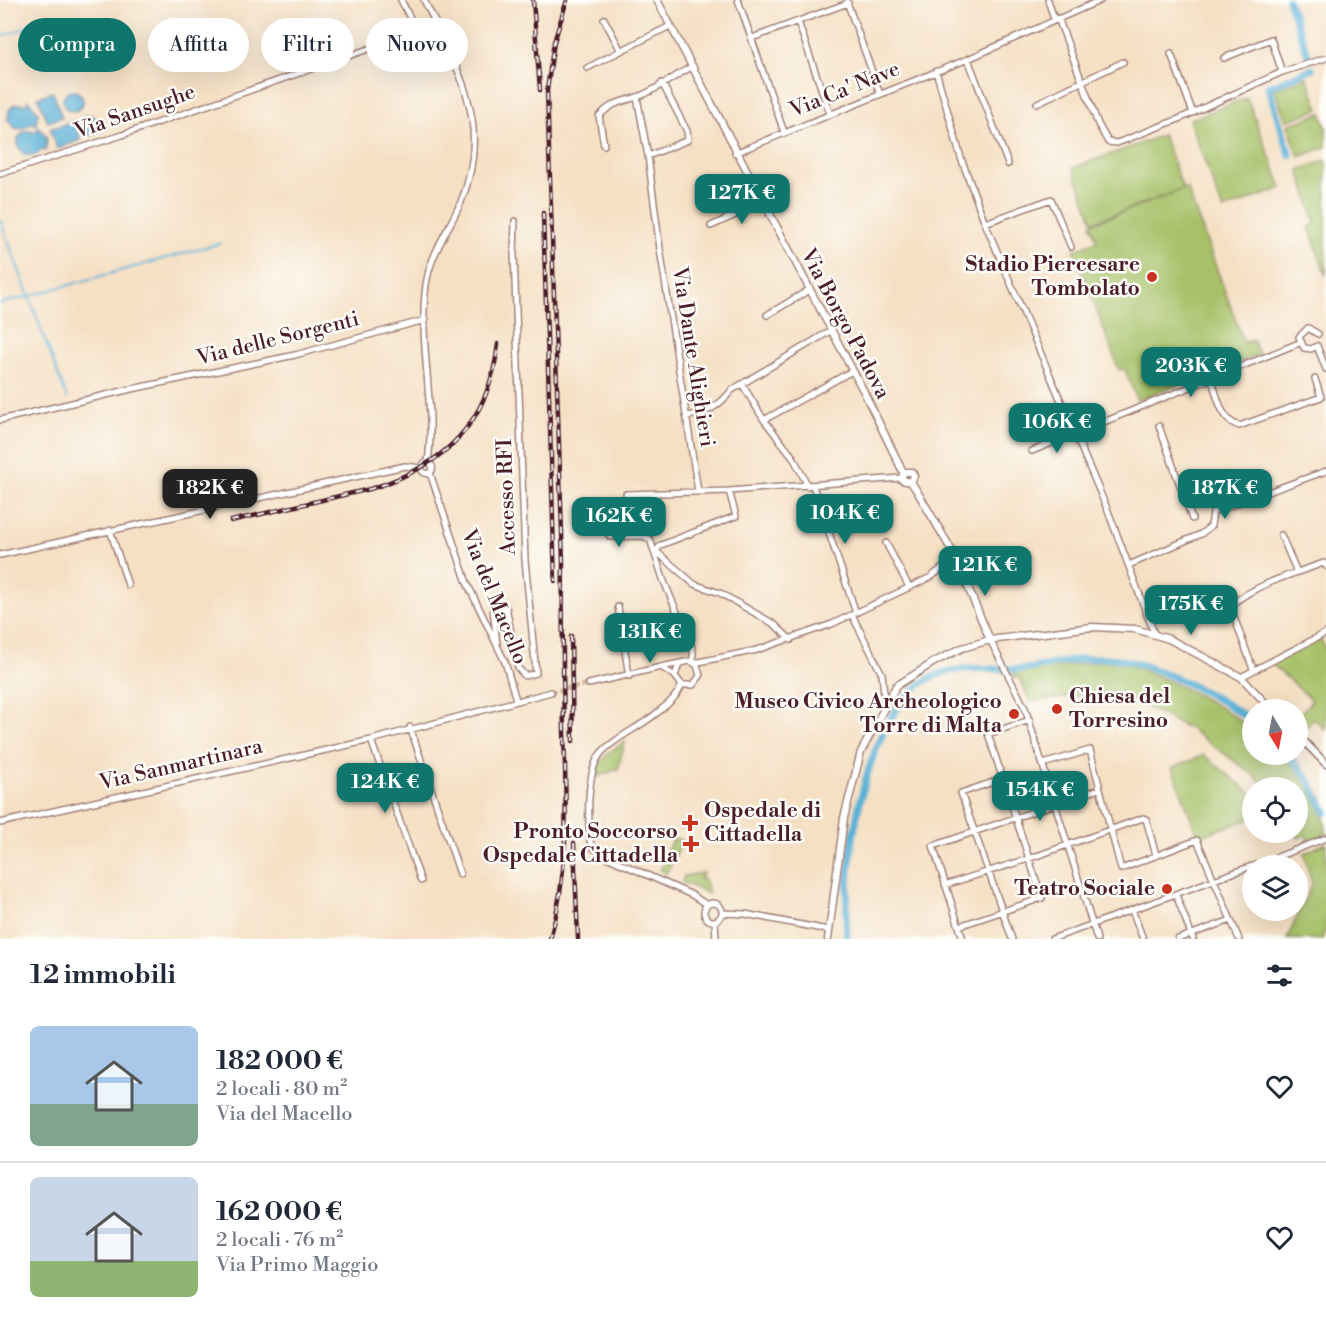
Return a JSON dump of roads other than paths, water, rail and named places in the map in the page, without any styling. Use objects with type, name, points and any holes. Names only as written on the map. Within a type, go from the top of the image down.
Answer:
[{"type":"street","points":[[401,0],[410,18]]},
{"type":"street","points":[[424,0],[433,18]]},
{"type":"street","name":"Via Borgo Padova","points":[[657,0],[693,66],[735,153],[852,371],[902,475],[912,472],[914,476],[911,482],[961,571],[990,640]]},
{"type":"street","points":[[738,0],[784,132]]},
{"type":"street","points":[[1048,0],[1108,142],[1117,143],[1282,72],[1326,58]]},
{"type":"street","name":"Via Ca' Nave","points":[[735,153],[968,59],[1101,0]]},
{"type":"street","points":[[752,38],[847,2],[880,94]]},
{"type":"street","points":[[604,19],[621,51]]},
{"type":"street","points":[[798,22],[830,114]]},
{"type":"street","points":[[587,68],[670,26]]},
{"type":"street","points":[[1224,58],[1271,39],[1282,72]]},
{"type":"street","name":"Via Sansughe","points":[[0,174],[122,135],[366,50]]},
{"type":"street","points":[[1171,54],[1193,112]]},
{"type":"street","points":[[968,59],[1008,164]]},
{"type":"street","points":[[1037,103],[1123,62]]},
{"type":"street","points":[[604,145],[599,116],[625,98],[637,97],[693,66]]},
{"type":"street","points":[[936,71],[961,158],[985,223],[1129,565],[1154,633]]},
{"type":"street","points":[[0,555],[405,466],[421,468],[428,462],[426,286],[429,267],[463,196],[470,174],[474,138],[465,82],[460,72]]},
{"type":"street","points":[[648,156],[688,140],[687,131],[662,82]]},
{"type":"street","name":"Via Dante Alighieri","points":[[637,97],[648,156],[698,492]]},
{"type":"street","points":[[985,223],[1051,199],[1071,247]]},
{"type":"street","points":[[711,226],[762,203]]},
{"type":"street","name":"Accesso RFI","points":[[497,645],[493,609],[506,607],[518,668],[525,676],[533,675],[537,668],[525,560],[515,221]]},
{"type":"street","points":[[767,315],[808,290]]},
{"type":"street","name":"Via delle Sorgenti","points":[[0,420],[127,390],[295,355],[425,320]]},
{"type":"street","points":[[1299,343],[1299,335],[1305,329],[1314,329],[1318,334],[1317,346],[1326,369]]},
{"type":"street","points":[[1318,334],[1326,329]]},
{"type":"street","points":[[686,416],[714,408],[742,384],[830,331]]},
{"type":"street","points":[[1032,451],[1299,343]]},
{"type":"street","points":[[1299,343],[1307,349],[1317,346]]},
{"type":"street","points":[[764,420],[852,371]]},
{"type":"street","points":[[1211,377],[1225,417],[1230,423],[1239,426],[1321,397],[1315,379]]},
{"type":"street","points":[[742,384],[809,484],[854,614],[882,674],[885,703]]},
{"type":"street","points":[[1159,426],[1192,519]]},
{"type":"street","name":"Via del Macello","points":[[428,462],[432,466],[430,473],[467,583],[505,662],[516,700]]},
{"type":"street","points":[[421,468],[424,473],[430,473]]},
{"type":"street","points":[[1129,565],[1208,529],[1211,526],[1213,512],[1326,471]]},
{"type":"street","points":[[626,494],[729,491],[902,475],[904,482],[911,482]]},
{"type":"street","points":[[656,551],[661,545],[736,516],[729,491]]},
{"type":"street","points":[[110,530],[128,585]]},
{"type":"street","points":[[607,531],[610,537],[642,536],[650,539],[656,551],[663,579],[693,650],[694,662],[700,673]]},
{"type":"street","points":[[1281,535],[1297,572]]},
{"type":"street","points":[[886,543],[909,587]]},
{"type":"street","points":[[656,551],[694,584],[720,593],[774,624],[791,640]]},
{"type":"street","points":[[589,684],[791,640],[854,614],[931,577],[953,556]]},
{"type":"street","points":[[1252,669],[1230,606],[1241,597],[1297,572],[1324,563],[1326,566]]},
{"type":"street","points":[[618,607],[629,676]]},
{"type":"street","points":[[828,939],[849,794],[861,752],[896,686],[911,675],[962,648],[990,640],[1092,627],[1135,629],[1154,633],[1241,677],[1262,699]]},
{"type":"street","points":[[1241,677],[1252,669],[1326,633]]},
{"type":"street","points":[[990,640],[1012,679],[1029,720],[1098,939]]},
{"type":"street","points":[[661,667],[675,676],[682,685],[690,686],[696,683],[700,673],[711,659]]},
{"type":"street","points":[[675,676],[679,664]]},
{"type":"street","points":[[682,685],[675,697],[657,713],[611,744],[596,760],[591,774],[590,841],[592,847],[603,855],[692,895],[707,905],[717,904],[722,913]]},
{"type":"street","name":"Via Sanmartinara","points":[[0,823],[371,740],[551,692]]},
{"type":"street","points":[[959,926],[1042,898],[988,734],[1029,720]]},
{"type":"street","points":[[410,728],[460,874]]},
{"type":"street","points":[[371,740],[421,881]]},
{"type":"street","points":[[1308,745],[1326,764]]},
{"type":"street","points":[[1043,764],[1090,750],[1121,869],[1197,840],[1239,939]]},
{"type":"street","points":[[1002,780],[961,793],[1012,939]]},
{"type":"street","points":[[963,939],[933,846],[1099,789]]},
{"type":"street","points":[[945,885],[1028,860],[1109,828],[1145,818],[1156,855]]},
{"type":"street","points":[[1282,855],[1326,838]]},
{"type":"street","points":[[1052,939],[1242,870]]},
{"type":"street","points":[[1176,895],[1192,937]]},
{"type":"street","points":[[707,905],[705,915],[715,921]]},
{"type":"street","points":[[1132,910],[1143,939]]},
{"type":"street","points":[[722,913],[746,914],[828,930]]},
{"type":"street","points":[[716,939],[715,921],[722,913]]},
{"type":"street","points":[[1178,939],[1192,937],[1231,920]]},
{"type":"water","points":[[73,91],[80,94],[83,101],[80,108],[73,111],[66,108],[63,101],[66,94]]},
{"type":"water","points":[[53,92],[62,117],[48,122],[38,97]]},
{"type":"water","points":[[28,100],[38,112],[36,125],[32,123],[23,129],[15,128],[8,120],[9,110],[15,104],[27,104]]},
{"type":"water","points":[[85,115],[93,115],[99,121],[99,129],[93,135],[85,135],[79,129],[79,121]]},
{"type":"water","points":[[74,121],[81,140],[57,149],[50,129]]},
{"type":"water","points":[[38,127],[47,137],[46,151],[43,149],[36,155],[25,155],[18,147],[18,138],[25,131],[37,131]]},
{"type":"waterway","points":[[1288,0],[1309,58]]},
{"type":"waterway","points":[[0,37],[18,30]]},
{"type":"waterway","points":[[1290,155],[1268,87],[1312,69]]},
{"type":"waterway","points":[[0,220],[67,398]]},
{"type":"waterway","points":[[0,304],[221,243]]},
{"type":"waterway","points":[[847,939],[849,873],[854,833],[862,793],[874,754],[890,720],[910,693],[935,676],[959,670],[1021,669],[1080,659],[1109,658],[1125,660],[1163,673],[1204,692],[1242,714]]},
{"type":"waterway","points":[[1297,765],[1308,779],[1326,812]]},
{"type":"tunnel","points":[[551,692],[589,684]]},
{"type":"railway","points":[[533,0],[540,90]]},
{"type":"railway","points":[[550,939],[561,887],[566,810],[563,563],[547,90],[554,42],[567,0]]},
{"type":"railway","points":[[543,213],[555,581]]},
{"type":"railway","points":[[231,521],[370,489],[420,468],[441,454],[473,419],[485,397],[493,372],[498,344]]},
{"type":"railway","points":[[571,636],[573,741]]},
{"type":"railway","points":[[574,843],[578,939]]},
{"type":"place","name":"Stadio Piercesare Tombolato","points":[[1152,277]]},
{"type":"place","name":"Chiesa del Torresino","points":[[1057,709]]},
{"type":"place","name":"Museo Civico Archeologico Torre di Malta","points":[[1014,714]]},
{"type":"place","name":"Ospedale di Cittadella","points":[[690,823]]},
{"type":"place","name":"Pronto Soccorso Ospedale Cittadella","points":[[691,844]]},
{"type":"place","name":"Teatro Sociale","points":[[1167,889]]}]
